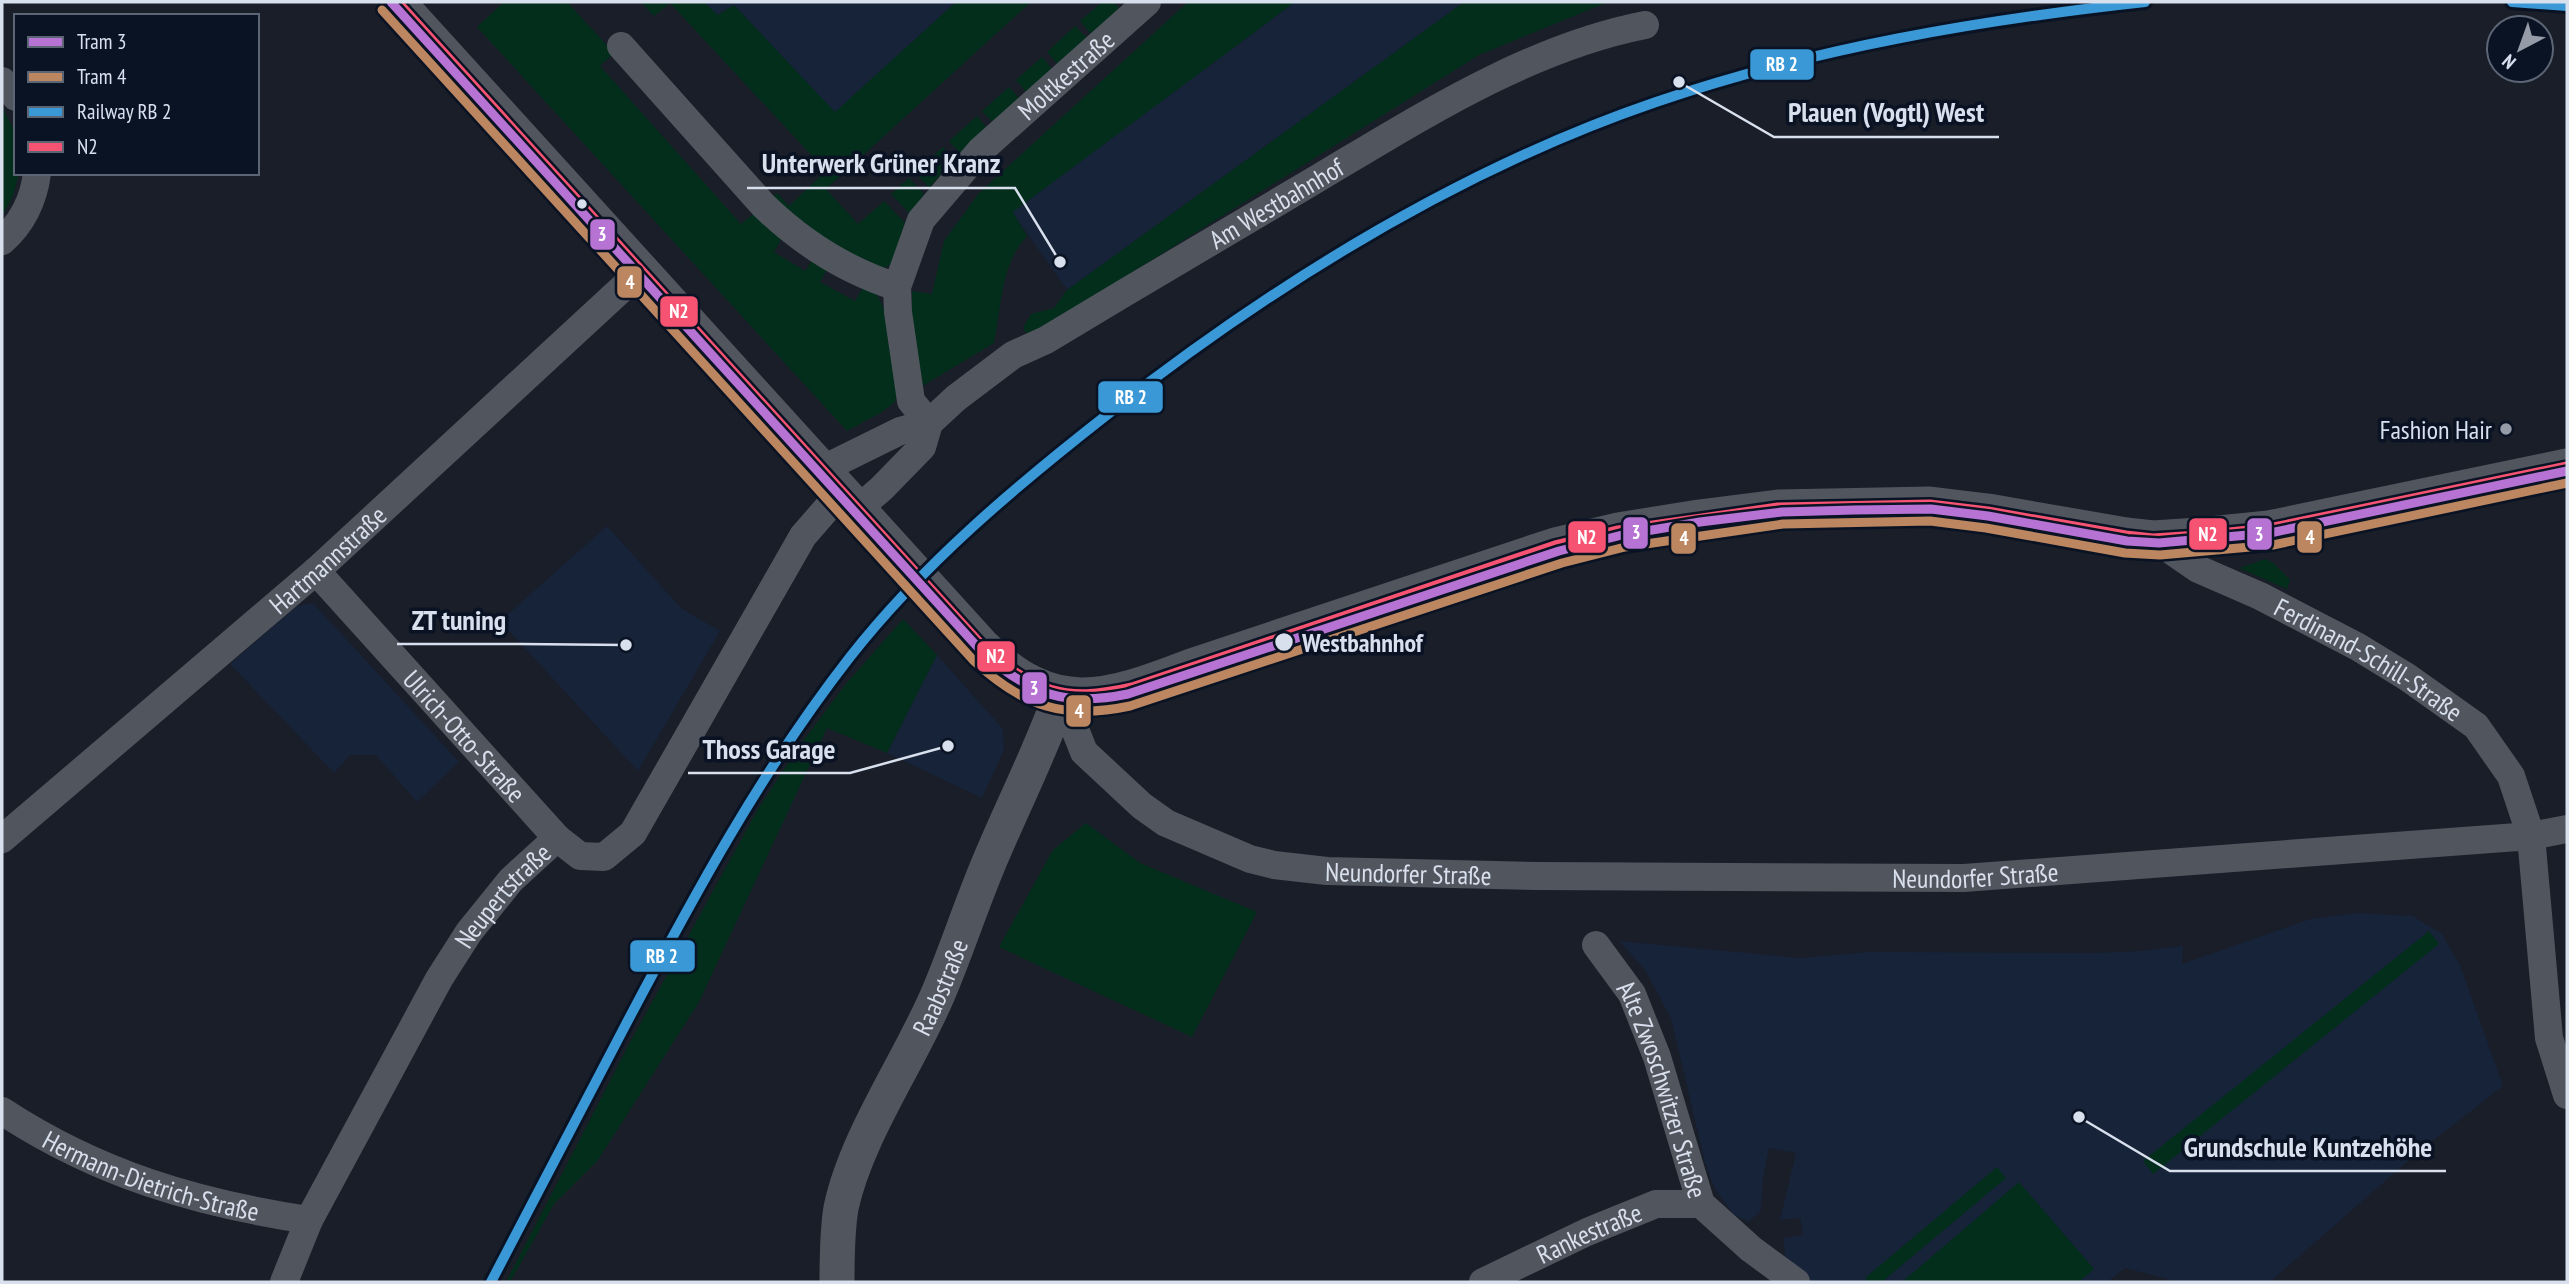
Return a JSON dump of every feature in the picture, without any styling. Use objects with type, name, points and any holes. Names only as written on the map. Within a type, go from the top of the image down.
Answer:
[{"type":"street","points":[[398,2],[982,645],[1016,675],[1061,694],[1088,696],[1137,687],[1191,666],[1555,545],[1618,530],[1699,517],[1778,507],[1930,504],[2152,538],[2269,528],[2567,466]]},
{"type":"street","name":"Moltkestraße","points":[[929,423],[911,401],[898,312],[897,287],[920,220],[980,151],[1147,2]]},
{"type":"street","name":"Am Westbahnhof","points":[[850,498],[900,431],[929,423],[956,398],[1013,355],[1046,340],[1419,117],[1521,64],[1645,25]]},
{"type":"street","points":[[621,46],[763,205],[788,229],[802,240],[869,278],[897,287]]},
{"type":"street","points":[[2,81],[14,95]]},
{"type":"street","points":[[2,241],[20,220],[30,201],[36,175]]},
{"type":"street","name":"Hartmannstraße","points":[[2,839],[316,571],[642,270]]},
{"type":"street","name":"Am Westbahnhof","points":[[850,498],[882,488],[922,447],[929,423]]},
{"type":"street","name":"Neupertstraße","points":[[284,1282],[309,1220],[439,979],[468,932],[511,880],[557,838],[580,856],[604,857],[632,833],[803,536],[850,498]]},
{"type":"street","name":"Ferdinand-Schill-Straße","points":[[2152,538],[2198,569],[2260,596],[2358,648],[2407,677],[2476,726],[2511,776],[2531,836]]},
{"type":"street","name":"Ulrich-Otto-Straße","points":[[316,571],[557,838]]},
{"type":"street","name":"Neundorfer Straße","points":[[1061,694],[1084,752],[1142,806],[1166,823],[1250,859],[1274,865],[1327,871],[1551,876],[1964,878],[2531,836],[2567,829]]},
{"type":"street","name":"Raabstraße","points":[[837,1282],[841,1208],[850,1178],[864,1143],[937,995],[988,865],[1035,762],[1061,694]]},
{"type":"street","points":[[2531,836],[2549,1038],[2567,1095]]},
{"type":"street","name":"Alte Zwoschwitzer Straße","points":[[1596,945],[1632,994],[1657,1057],[1701,1204],[1752,1249],[1796,1282]]},
{"type":"street","name":"Hermann-Dietrich-Straße","points":[[2,1111],[69,1150],[151,1185],[258,1212],[309,1220]]},
{"type":"street","name":"Rankestraße","points":[[1483,1282],[1587,1232],[1656,1204],[1701,1204]]},
{"type":"shaded area","points":[[704,2],[956,2],[835,113],[734,5],[717,15]]},
{"type":"shaded area","points":[[1295,2],[1464,2],[1067,290],[1012,212]]},
{"type":"shaded area","points":[[607,526],[682,609],[720,631],[638,771],[500,621]]},
{"type":"shaded area","points":[[313,603],[459,762],[417,802],[376,755],[350,755],[334,773],[230,664],[297,606]]},
{"type":"shaded area","points":[[937,655],[1003,729],[1004,750],[982,798],[887,753]]},
{"type":"shaded area","points":[[2357,913],[2413,916],[2442,934],[2460,965],[2503,1086],[2416,1154],[2270,1282],[2179,1282],[2125,1268],[2107,1282],[1808,1282],[1798,1274],[1785,1255],[1783,1238],[1803,1235],[1800,1218],[1780,1220],[1796,1153],[1769,1148],[1761,1211],[1748,1222],[1733,1214],[1714,1187],[1705,1163],[1671,1018],[1645,970],[1619,941],[1800,958],[1868,952],[2096,953],[2183,946],[2182,964],[2310,919]]},
{"type":"green space","points":[[504,2],[567,2],[614,53],[600,66],[741,224],[757,211],[783,236],[774,252],[805,271],[815,256],[830,264],[820,282],[855,301],[864,286],[877,295],[885,311],[897,391],[895,402],[847,431],[477,27]]},
{"type":"green space","points":[[641,2],[704,2],[718,15],[734,5],[835,112],[956,2],[1031,2],[826,189],[858,224],[884,201],[907,225],[892,263],[878,270],[868,270],[770,200],[777,193],[789,206],[826,171],[670,3],[654,16]]},
{"type":"green space","points":[[1102,2],[1113,2],[1121,10],[1092,35],[1080,21]]},
{"type":"green space","points":[[1188,2],[1295,2],[1013,212],[1027,236],[1018,248],[1007,273],[994,343],[919,388],[912,291],[932,294],[944,241],[979,193]]},
{"type":"green space","points":[[1464,2],[1608,2],[1479,55],[1029,337],[1023,328],[1031,314],[1054,308],[1067,290]]},
{"type":"green space","points":[[1075,26],[1088,39],[1058,65],[1047,52]]},
{"type":"green space","points":[[1042,57],[1053,70],[1027,93],[1016,80]]},
{"type":"green space","points":[[1009,87],[1020,99],[993,123],[982,111]]},
{"type":"green space","points":[[2,107],[14,130],[14,175],[18,175],[13,196],[2,216]]},
{"type":"green space","points":[[977,116],[987,128],[960,153],[949,141]]},
{"type":"green space","points":[[943,147],[953,159],[929,188],[915,172]]},
{"type":"green space","points":[[909,178],[924,194],[911,215],[891,194]]},
{"type":"green space","points":[[2265,559],[2290,580],[2287,589],[2239,568]]},
{"type":"green space","points":[[903,619],[937,655],[887,753],[827,728],[699,1002],[598,1160],[554,1204],[510,1282],[506,1282],[628,1046],[758,809],[803,741],[845,685]]},
{"type":"green space","points":[[1086,823],[1140,863],[1257,912],[1192,1037],[999,947],[1053,850]]},
{"type":"green space","points":[[2429,931],[2439,944],[2153,1174],[2143,1161]]},
{"type":"green space","points":[[1997,1167],[2006,1178],[1882,1282],[1869,1282],[1865,1278]]},
{"type":"green space","points":[[2019,1182],[2094,1269],[2079,1282],[1902,1282]]},
{"type":"tram line","name":"3","points":[[391,2],[983,653],[1033,688],[1067,698],[1106,698],[1128,694],[1559,551],[1622,535],[1700,522],[1782,512],[1931,509],[1988,516],[2127,541],[2159,543],[2270,533],[2567,471]]},
{"type":"tram line","name":"4","points":[[382,10],[974,661],[1010,689],[1046,706],[1085,711],[1130,706],[1562,563],[1625,547],[1783,524],[1930,521],[1986,528],[2125,553],[2160,555],[2273,545],[2567,483]]},
{"type":"transit line","name":"N2","points":[[398,2],[982,645],[1034,683],[1068,693],[1087,694],[1132,687],[1555,545],[1618,530],[1778,507],[1930,504],[1988,511],[2126,535],[2153,538],[2199,535],[2269,528],[2567,466]]},
{"type":"transit line","points":[[491,1282],[702,883],[757,790],[818,700],[878,623],[939,558],[1039,469],[1108,414],[1236,320],[1370,235],[1439,196],[1582,130],[1716,83],[1837,51],[1959,27],[2145,2]]},
{"type":"transit line","points":[[2512,2],[2567,6]]},
{"type":"place","name":"Plauen (Vogtl) West","points":[[1679,82]]},
{"type":"place","name":"Unterwerk Grüner Kranz","points":[[1060,262]]},
{"type":"place","name":"Fashion Hair","points":[[2506,429]]},
{"type":"place","name":"Westbahnhof","points":[[1284,642]]},
{"type":"place","name":"ZT tuning","points":[[626,645]]},
{"type":"place","name":"Thoss Garage","points":[[948,746]]},
{"type":"place","name":"Grundschule Kuntzehöhe","points":[[2079,1117]]}]
